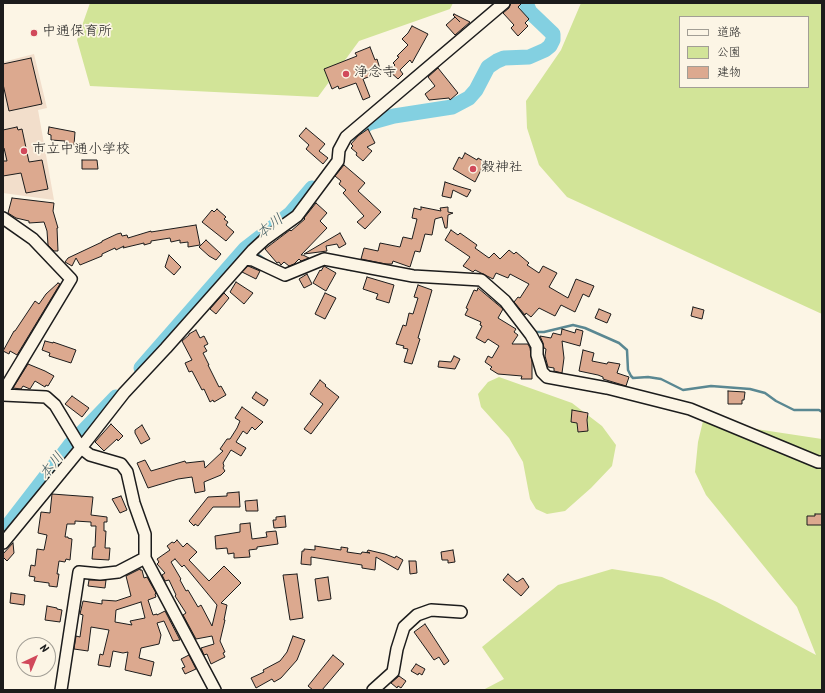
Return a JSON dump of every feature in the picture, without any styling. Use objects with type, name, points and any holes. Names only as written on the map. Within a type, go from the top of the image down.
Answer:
[{"type":"street","points":[[3,543],[77,443],[166,348],[249,254],[265,239],[297,216],[338,155],[346,137],[504,3]]},
{"type":"street","points":[[3,218],[33,239],[71,279],[3,393],[46,397],[55,405],[77,443],[90,455],[121,464],[127,472],[134,503],[145,534],[145,558],[215,690]]},
{"type":"street","points":[[249,254],[252,260],[286,275],[324,259],[413,276],[485,282],[505,301],[531,335],[537,346],[537,355],[542,372],[547,377],[607,388],[690,409],[818,462],[822,462]]},
{"type":"street","points":[[61,690],[79,572],[100,574],[118,572],[145,558]]},
{"type":"street","points":[[373,690],[393,672],[397,649],[404,627],[417,615],[431,610],[461,612]]},
{"type":"shaded area","name":"市立中通小学校","points":[[34,54],[47,108],[38,110],[54,200],[3,193],[3,62]]},
{"type":"green space","points":[[90,3],[453,3],[450,9],[359,41],[318,97],[90,86],[77,40]]},
{"type":"green space","points":[[581,3],[822,3],[822,314],[567,197],[539,165],[527,128],[526,101],[561,50]]},
{"type":"green space","points":[[499,377],[572,403],[602,426],[616,445],[612,466],[591,488],[565,511],[547,514],[536,509],[530,499],[523,462],[509,438],[481,407],[478,394],[488,382]]},
{"type":"green space","points":[[703,421],[822,439],[822,690],[483,690],[504,679],[482,647],[558,585],[612,569],[662,577],[717,602],[816,655],[797,607],[706,495],[695,472],[698,442]]},
{"type":"building","points":[[511,3],[522,3],[518,7],[529,19],[525,23],[528,26],[518,36],[511,28],[514,25],[503,13],[509,8]]},
{"type":"building","points":[[454,14],[470,22],[455,35],[446,25],[455,17],[453,15]]},
{"type":"building","points":[[412,26],[428,34],[412,63],[410,60],[400,70],[403,74],[398,79],[389,71],[395,65],[393,63],[399,57],[397,56],[408,45],[402,39]]},
{"type":"building","points":[[370,47],[375,60],[377,59],[381,72],[363,79],[370,97],[363,100],[356,83],[339,89],[338,86],[332,89],[324,69],[357,56],[355,53]]},
{"type":"building","points":[[31,58],[42,104],[9,111],[3,84],[3,64]]},
{"type":"building","points":[[438,68],[458,93],[450,100],[449,98],[429,100],[425,94],[435,86],[428,77]]},
{"type":"building","points":[[17,127],[18,130],[22,129],[29,162],[42,160],[48,189],[26,193],[21,173],[3,176],[3,161],[7,161],[3,148],[3,130]]},
{"type":"building","points":[[49,127],[75,132],[74,145],[65,144],[65,141],[51,140],[51,135],[48,134]]},
{"type":"building","points":[[306,128],[325,144],[319,151],[328,158],[323,164],[306,149],[309,145],[299,136]]},
{"type":"building","points":[[368,129],[375,143],[367,147],[372,151],[363,161],[351,148],[353,146],[351,144],[358,136]]},
{"type":"building","points":[[465,153],[477,160],[478,158],[485,162],[475,182],[453,169],[459,157],[462,159]]},
{"type":"building","points":[[82,160],[97,160],[98,169],[82,169]]},
{"type":"building","points":[[344,165],[365,183],[358,191],[381,212],[365,229],[357,222],[364,216],[343,193],[346,190],[339,184],[341,181],[335,176]]},
{"type":"building","points":[[445,182],[471,190],[467,197],[453,190],[451,198],[442,196]]},
{"type":"building","points":[[12,198],[54,203],[53,211],[58,228],[58,251],[54,251],[48,245],[47,231],[44,222],[29,223],[29,221],[16,218],[8,213]]},
{"type":"building","points":[[316,203],[327,213],[320,221],[327,228],[301,255],[309,258],[301,261],[299,259],[294,264],[289,266],[284,262],[281,265],[279,262],[277,263],[265,249],[305,219],[304,218]]},
{"type":"building","points":[[421,207],[441,211],[440,208],[448,207],[448,212],[453,213],[448,215],[447,228],[445,228],[442,217],[435,219],[432,235],[425,234],[420,252],[415,251],[410,267],[393,261],[392,264],[386,264],[361,259],[364,248],[378,251],[380,243],[400,247],[403,237],[412,239],[417,219],[412,218],[414,208],[421,210]]},
{"type":"building","points":[[217,209],[226,217],[224,219],[228,222],[226,225],[234,232],[226,241],[202,222],[212,210],[214,212]]},
{"type":"building","points":[[196,225],[200,245],[188,247],[188,242],[180,243],[180,240],[171,242],[170,238],[151,241],[151,243],[144,245],[144,243],[123,248],[124,246],[116,250],[115,248],[102,254],[102,256],[80,265],[76,258],[72,266],[65,262],[68,258],[117,234],[121,233],[122,236],[127,235],[128,238],[151,231]]},
{"type":"building","points":[[451,230],[458,235],[460,233],[477,245],[475,248],[489,258],[494,253],[500,259],[509,250],[514,254],[516,252],[529,263],[527,265],[539,273],[543,266],[557,273],[549,287],[568,298],[576,279],[594,286],[589,297],[583,294],[575,312],[561,305],[555,316],[539,308],[531,317],[526,313],[525,315],[514,302],[518,297],[520,298],[529,284],[510,274],[508,278],[496,273],[493,279],[475,270],[473,272],[463,266],[470,257],[445,240]]},
{"type":"building","points":[[340,233],[346,244],[339,248],[337,244],[326,246],[327,251],[304,254]]},
{"type":"building","points":[[206,240],[221,254],[216,260],[199,247]]},
{"type":"building","points":[[169,255],[181,267],[174,275],[165,267]]},
{"type":"building","points":[[248,266],[260,271],[256,279],[242,272]]},
{"type":"building","points":[[324,266],[336,273],[326,291],[313,283]]},
{"type":"building","points":[[307,274],[312,284],[304,288],[299,279]]},
{"type":"building","points":[[367,277],[394,285],[389,303],[376,299],[378,294],[363,289]]},
{"type":"building","points":[[236,282],[253,293],[244,304],[230,292]]},
{"type":"building","points":[[58,283],[60,284],[17,355],[10,351],[9,354],[3,351],[14,331],[35,301],[39,304],[46,294]]},
{"type":"building","points":[[418,285],[432,290],[418,338],[420,339],[412,364],[404,362],[408,349],[403,348],[404,346],[396,344],[403,325],[406,326],[409,313],[413,314],[418,298],[414,297]]},
{"type":"building","points":[[478,288],[503,309],[498,318],[516,329],[514,332],[518,335],[512,344],[528,344],[532,362],[532,379],[521,379],[522,376],[498,374],[490,369],[492,367],[485,362],[488,356],[492,358],[499,346],[488,339],[485,343],[476,338],[482,326],[480,325],[481,322],[465,315],[468,309],[466,308],[474,290],[477,291]]},
{"type":"building","points":[[224,293],[229,298],[216,314],[210,309]]},
{"type":"building","points":[[325,293],[336,298],[325,319],[315,314]]},
{"type":"building","points":[[693,307],[704,310],[702,319],[691,316]]},
{"type":"building","points":[[599,309],[611,314],[607,323],[595,318]]},
{"type":"building","points":[[562,329],[575,333],[576,329],[583,331],[580,346],[562,341],[564,358],[562,373],[554,371],[554,368],[548,367],[545,356],[546,349],[544,348],[540,336],[551,338],[553,333],[561,335]]},
{"type":"building","points":[[196,330],[200,338],[204,336],[208,344],[204,346],[207,351],[203,353],[219,387],[221,386],[226,395],[214,402],[213,400],[210,402],[204,389],[202,390],[192,371],[189,372],[185,363],[192,360],[182,341]]},
{"type":"building","points":[[45,341],[53,342],[76,350],[71,363],[49,356],[50,353],[42,350]]},
{"type":"building","points":[[583,350],[594,353],[592,361],[607,364],[608,362],[620,364],[617,373],[629,377],[626,386],[603,379],[603,377],[598,375],[579,371]]},
{"type":"building","points":[[454,356],[460,359],[455,369],[438,367],[439,361],[451,362]]},
{"type":"building","points":[[28,364],[54,376],[48,386],[46,385],[45,387],[35,381],[30,389],[23,386],[21,389],[13,388]]},
{"type":"building","points":[[320,380],[339,397],[311,434],[304,429],[323,404],[310,394]]},
{"type":"building","points":[[728,391],[745,392],[742,404],[728,404]]},
{"type":"building","points":[[256,392],[268,400],[264,406],[252,398]]},
{"type":"building","points":[[72,396],[89,408],[82,417],[65,404]]},
{"type":"building","points":[[242,407],[263,422],[255,430],[252,427],[247,434],[243,431],[236,442],[246,448],[241,456],[231,450],[223,463],[223,468],[225,471],[221,475],[204,482],[205,491],[195,493],[192,477],[178,479],[148,488],[137,463],[145,460],[151,471],[185,461],[186,463],[204,461],[205,468],[223,451],[220,449],[227,439],[230,439],[237,428],[240,421],[235,418]]},
{"type":"building","points":[[572,410],[588,413],[588,431],[578,432],[577,423],[571,422]]},
{"type":"building","points":[[111,424],[123,436],[118,441],[117,439],[104,451],[95,442]]},
{"type":"building","points":[[142,425],[150,439],[141,444],[135,430]]},
{"type":"building","points":[[239,492],[240,507],[213,507],[198,526],[195,524],[194,526],[189,521],[208,497],[227,496],[227,493]]},
{"type":"building","points":[[52,494],[93,497],[91,515],[107,517],[107,522],[104,522],[104,531],[106,531],[105,548],[110,548],[109,560],[92,559],[93,547],[95,547],[96,526],[91,526],[91,522],[75,521],[75,524],[67,524],[65,537],[72,539],[70,560],[66,559],[65,562],[59,561],[57,587],[49,586],[49,583],[34,581],[35,577],[29,576],[31,565],[35,566],[37,549],[44,550],[47,535],[38,533],[41,512],[50,513]]},
{"type":"building","points":[[121,496],[127,510],[120,513],[112,499]]},
{"type":"building","points":[[257,500],[258,511],[246,511],[245,501]]},
{"type":"building","points":[[815,514],[822,514],[822,525],[807,525],[807,516],[815,516]]},
{"type":"building","points":[[285,516],[286,527],[274,528],[273,520],[276,520],[276,517]]},
{"type":"building","points":[[250,523],[252,539],[267,537],[266,532],[276,531],[278,544],[257,547],[257,549],[249,550],[250,557],[234,558],[234,553],[228,554],[227,548],[216,549],[215,536],[240,532],[240,524]]},
{"type":"building","points":[[177,540],[183,547],[187,543],[197,552],[189,560],[209,581],[224,566],[241,583],[221,603],[227,605],[220,641],[225,652],[223,653],[225,657],[211,664],[207,654],[204,655],[201,648],[214,644],[212,636],[196,639],[183,615],[186,613],[175,596],[176,595],[169,580],[165,581],[162,575],[165,573],[157,564],[159,562],[157,559],[170,550],[167,546],[172,542],[174,543]],"holes":[[[175,559],[182,567],[184,565],[217,605],[212,626],[201,605],[198,607],[188,590],[186,591],[171,562]]]},
{"type":"building","points":[[13,543],[14,553],[7,561],[3,557],[3,554]]},
{"type":"building","points":[[315,546],[341,550],[341,547],[348,548],[347,552],[361,554],[362,552],[370,553],[367,552],[368,550],[395,558],[396,556],[403,560],[398,570],[376,557],[375,570],[362,568],[362,565],[311,557],[311,565],[301,564],[302,551],[304,551],[304,549],[315,550]]},
{"type":"building","points":[[453,550],[455,562],[448,563],[448,560],[442,560],[441,552]]},
{"type":"building","points":[[409,561],[416,561],[417,573],[410,574]]},
{"type":"building","points":[[140,569],[142,570],[144,578],[147,577],[156,593],[156,597],[148,600],[153,615],[157,615],[165,611],[180,640],[173,641],[164,621],[157,623],[161,635],[159,644],[141,648],[139,658],[154,662],[151,676],[125,670],[128,652],[123,653],[113,651],[110,667],[98,665],[100,654],[103,655],[109,630],[91,627],[88,651],[74,649],[76,636],[80,637],[83,615],[80,614],[83,601],[102,604],[102,600],[116,601],[131,596],[126,576]],"holes":[[[141,602],[145,618],[130,621],[132,625],[115,622],[116,610]]]},
{"type":"building","points":[[297,574],[303,618],[290,620],[283,575]]},
{"type":"building","points":[[508,574],[517,582],[523,578],[529,587],[521,596],[503,580]]},
{"type":"building","points":[[328,577],[331,599],[318,601],[315,579]]},
{"type":"building","points":[[89,580],[106,580],[105,588],[88,586]]},
{"type":"building","points":[[11,593],[25,595],[24,605],[10,603]]},
{"type":"building","points":[[47,606],[62,610],[60,622],[45,620]]},
{"type":"building","points":[[425,624],[449,661],[444,665],[439,657],[434,660],[414,632]]},
{"type":"building","points":[[293,636],[305,640],[297,660],[281,678],[274,682],[272,679],[256,688],[251,678],[264,672],[263,670],[280,661],[287,652]]},
{"type":"building","points":[[189,655],[196,669],[185,674],[182,668],[185,667],[181,659]]},
{"type":"building","points":[[333,655],[344,664],[322,690],[313,690],[308,686]]},
{"type":"building","points":[[416,664],[425,669],[422,675],[419,673],[418,675],[411,671]]},
{"type":"building","points":[[399,676],[406,681],[401,688],[398,686],[397,688],[391,683]]},
{"type":"waterway","name":"本川","points":[[355,133],[369,123],[394,116],[452,107],[469,98],[476,90],[488,67],[497,61],[504,58],[529,57],[545,50],[550,46],[553,40],[553,34],[530,12],[526,3]]},
{"type":"waterway","name":"本川","points":[[141,368],[245,249],[290,214],[312,188]]},
{"type":"waterway","points":[[254,252],[269,262]]},
{"type":"waterway","points":[[335,266],[351,270]]},
{"type":"waterway","points":[[411,281],[422,282]]},
{"type":"waterway","points":[[534,331],[544,332],[573,325],[585,328],[619,343],[627,350],[628,370],[633,378],[648,377],[661,379],[683,390],[711,386],[750,389],[765,393],[776,401],[794,410],[819,410],[822,412]]},
{"type":"waterway","name":"本川","points":[[3,532],[70,445],[116,397]]},
{"type":"place","name":"中通保育所","points":[[34,33]]},
{"type":"place","name":"浄念寺","points":[[346,74]]},
{"type":"place","name":"市立中通小学校","points":[[24,151]]},
{"type":"place","name":"穀神社","points":[[473,169]]}]
